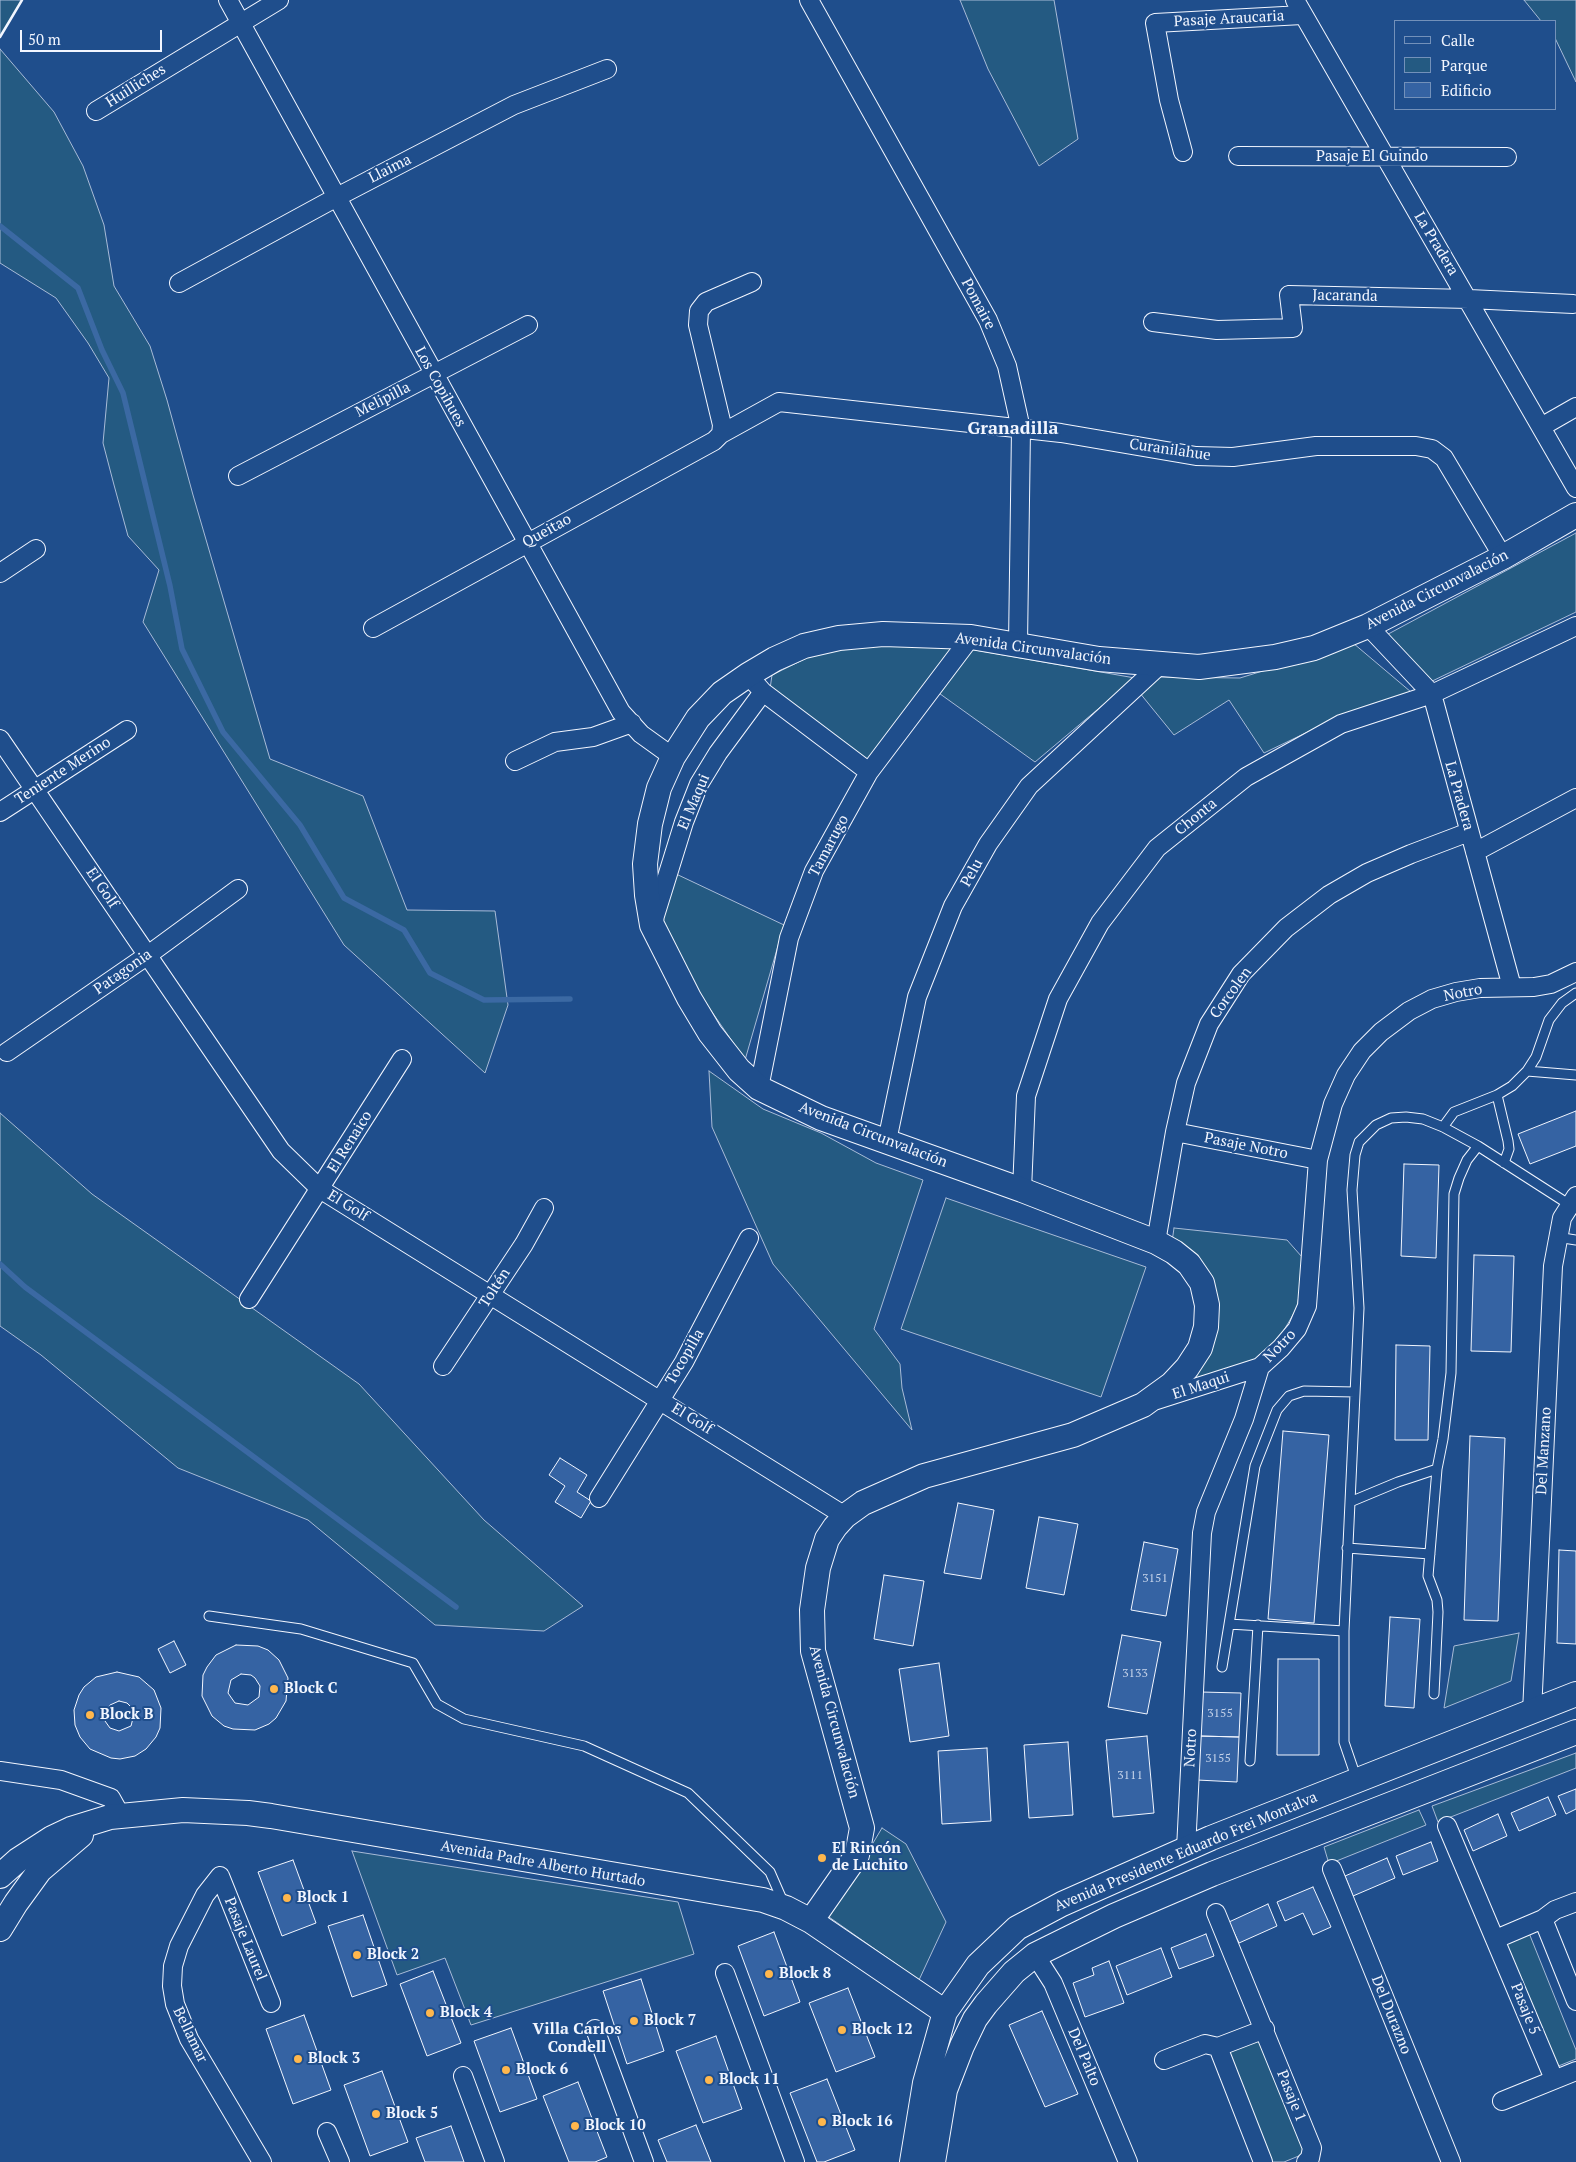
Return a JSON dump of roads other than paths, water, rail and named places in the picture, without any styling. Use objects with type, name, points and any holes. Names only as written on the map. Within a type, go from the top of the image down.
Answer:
[{"type":"street","name":"Los Copihues","points":[[228,0],[526,543],[621,712],[641,734],[673,757]]},
{"type":"street","name":"Huilliches","points":[[96,111],[278,0]]},
{"type":"street","name":"Pomaire","points":[[809,0],[988,320],[1007,366],[1021,429],[1018,644]]},
{"type":"street","name":"Pasaje Araucaria","points":[[1183,152],[1168,100],[1155,23],[1299,7]]},
{"type":"street","name":"La Pradera","points":[[1299,7],[1469,299],[1576,488]]},
{"type":"street","name":"Llaima","points":[[179,283],[337,197],[514,106],[607,69]]},
{"type":"street","name":"Pasaje El Guindo","points":[[1238,156],[1507,157]]},
{"type":"street","points":[[721,434],[722,425],[698,325],[699,311],[706,302],[752,282]]},
{"type":"street","name":"Jacaranda","points":[[1153,322],[1217,330],[1293,328],[1289,295],[1469,299],[1573,304]]},
{"type":"street","name":"Melipilla","points":[[238,476],[528,325]]},
{"type":"street","name":"Curanilahue","points":[[779,402],[1061,433],[1196,456],[1233,457],[1316,446],[1416,446],[1432,449],[1444,458],[1503,557]]},
{"type":"street","name":"Queitao","points":[[373,628],[714,441],[721,434],[779,402]]},
{"type":"street","points":[[1541,427],[1576,407]]},
{"type":"street","name":"Avenida Circunvalación","points":[[811,1921],[857,1855],[862,1828],[813,1652],[812,1610],[820,1560],[827,1539],[845,1516],[863,1503],[924,1476],[1073,1435],[1142,1405],[1172,1384],[1187,1368],[1200,1348],[1206,1327],[1207,1305],[1202,1283],[1189,1264],[1174,1252],[1156,1242],[1022,1190],[821,1118],[759,1088],[739,1070],[710,1033],[669,962],[652,925],[647,895],[645,864],[649,832],[660,788],[673,757],[698,718],[722,693],[756,683],[776,659],[804,646],[839,638],[883,634],[971,637],[1099,659],[1199,667],[1275,657],[1314,648],[1368,626],[1503,557],[1576,515]]},
{"type":"street","points":[[0,573],[36,549]]},
{"type":"street","name":"La Pradera","points":[[1368,626],[1432,694],[1512,987]]},
{"type":"street","name":"Chonta","points":[[1022,1190],[1026,1096],[1058,999],[1100,922],[1157,848],[1246,777],[1341,724],[1432,694],[1576,626]]},
{"type":"street","name":"Tamarugo","points":[[759,1088],[789,938],[814,871],[869,772],[971,637]]},
{"type":"street","name":"Pelu","points":[[887,1141],[917,997],[953,906],[988,844],[1029,786],[1161,664]]},
{"type":"street","points":[[756,683],[869,772]]},
{"type":"street","name":"El Maqui","points":[[652,925],[684,822],[699,784],[756,683]]},
{"type":"street","points":[[515,761],[555,742],[593,737],[632,723]]},
{"type":"street","name":"Teniente Merino","points":[[0,812],[127,730]]},
{"type":"street","name":"El Golf","points":[[0,739],[281,1151],[320,1189],[845,1516]]},
{"type":"street","points":[[1475,852],[1576,798]]},
{"type":"street","name":"Corcolen","points":[[1156,1242],[1175,1132],[1186,1083],[1209,1024],[1241,974],[1286,928],[1329,895],[1367,873],[1470,832]]},
{"type":"street","name":"Patagonia","points":[[7,1052],[148,955],[238,889]]},
{"type":"street","name":"Notro","points":[[1186,1849],[1202,1532],[1210,1503],[1244,1419],[1260,1366],[1281,1348],[1297,1329],[1307,1306],[1318,1160],[1333,1104],[1346,1075],[1362,1051],[1381,1032],[1409,1011],[1432,999],[1464,990],[1534,987],[1551,984],[1576,972]]},
{"type":"street","name":"El Renaico","points":[[249,1299],[402,1059]]},
{"type":"street","name":"Pasaje Notro","points":[[1175,1132],[1318,1160]]},
{"type":"street","name":"Del Manzano","points":[[1532,1712],[1551,1313],[1557,1237],[1562,1218],[1573,1200]]},
{"type":"street","name":"Toltén","points":[[444,1366],[544,1208]]},
{"type":"street","name":"Tocopilla","points":[[599,1498],[684,1362],[749,1238]]},
{"type":"street","name":"El Maqui","points":[[1142,1405],[1260,1366]]},
{"type":"street","name":"Avenida Presidente Eduardo Frei Montalva","points":[[912,2162],[925,2083],[945,2012],[955,1995],[978,1965],[1017,1928],[1062,1904],[1186,1849],[1576,1694]]},
{"type":"street","name":"Avenida Presidente Eduardo Frei Montalva","points":[[933,2162],[945,2090],[975,2019],[998,1989],[1014,1972],[1035,1955],[1114,1916],[1212,1874],[1576,1732]]},
{"type":"street","points":[[0,1771],[61,1780],[111,1798],[116,1816]]},
{"type":"street","name":"Avenida Padre Alberto Hurtado","points":[[0,1876],[18,1860],[52,1838],[78,1826],[116,1816],[183,1810],[264,1815],[763,1900],[786,1908],[811,1921],[945,2012]]},
{"type":"street","name":"Avenida Padre Alberto Hurtado","points":[[0,1929],[40,1870],[73,1840],[116,1816]]},
{"type":"street","name":"Pasaje 5","points":[[1447,1826],[1554,2079]]},
{"type":"street","name":"Del Durazno","points":[[1332,1869],[1451,2162]]},
{"type":"street","name":"Pasaje Laurel","points":[[220,1876],[271,2002]]},
{"type":"street","name":"Bellamar","points":[[220,1876],[205,1895],[180,1946],[173,1966],[172,1986],[180,2020],[189,2039],[262,2162]]},
{"type":"street","points":[[1496,1939],[1544,1919],[1555,1910],[1576,1902]]},
{"type":"street","name":"Pasaje 1","points":[[1216,1913],[1312,2148],[1310,2158],[1306,2162]]},
{"type":"street","points":[[1544,1919],[1576,2001]]},
{"type":"street","name":"Del Palto","points":[[1035,1955],[1053,1983],[1128,2162]]},
{"type":"street","points":[[725,1973],[795,2162]]},
{"type":"street","points":[[945,2090],[945,2012],[998,1989]]},
{"type":"street","points":[[594,2029],[644,2162]]},
{"type":"street","points":[[1164,2060],[1205,2044],[1218,2047],[1265,2029]]},
{"type":"street","points":[[1218,2047],[1263,2162]]},
{"type":"street","points":[[1502,2101],[1576,2071]]},
{"type":"street","points":[[463,2076],[495,2162]]},
{"type":"street","points":[[327,2132],[340,2162]]},
{"type":"lane","points":[[1443,1127],[1454,1112],[1497,1095],[1512,1086],[1527,1071],[1536,1057],[1549,1020],[1562,1003],[1576,993]]},
{"type":"lane","points":[[1527,1071],[1576,1075]]},
{"type":"lane","points":[[1497,1095],[1509,1149],[1504,1163]]},
{"type":"lane","points":[[1357,1780],[1344,1742],[1344,1631],[1359,1308],[1352,1190],[1357,1148],[1367,1133],[1391,1118],[1406,1116],[1423,1119],[1443,1127],[1504,1163],[1573,1200]]},
{"type":"lane","points":[[1434,1694],[1438,1612],[1437,1600],[1428,1576],[1437,1469],[1451,1373],[1454,1194],[1467,1160],[1478,1146]]},
{"type":"lane","points":[[1557,1237],[1576,1240]]},
{"type":"lane","points":[[1222,1667],[1255,1466],[1277,1410],[1289,1396],[1304,1391],[1355,1392]]},
{"type":"lane","points":[[1350,1502],[1398,1482],[1437,1469]]},
{"type":"lane","points":[[1348,1548],[1430,1554]]},
{"type":"lane","points":[[209,1616],[301,1629],[413,1663],[437,1704],[464,1720],[584,1746],[688,1793],[770,1872],[786,1908]]},
{"type":"lane","points":[[1229,1624],[1344,1631]]},
{"type":"lane","points":[[1250,1761],[1258,1625]]},
{"type":"waterway","points":[[0,226],[78,288],[102,350],[123,393],[170,586],[182,649],[223,732],[300,825],[344,898],[404,930],[430,973],[484,1000],[570,999]]},
{"type":"waterway","points":[[0,1264],[25,1287],[456,1607]]},
{"type":"place","name":"Block C","points":[[274,1689]]},
{"type":"place","name":"Block B","points":[[90,1715]]},
{"type":"place","name":"El Rincón de Luchito","points":[[822,1858]]},
{"type":"place","name":"Block 1","points":[[287,1898]]},
{"type":"place","name":"Block 2","points":[[357,1955]]},
{"type":"place","name":"Block 8","points":[[769,1974]]},
{"type":"place","name":"Block 4","points":[[430,2013]]},
{"type":"place","name":"Block 7","points":[[634,2021]]},
{"type":"place","name":"Block 12","points":[[842,2030]]},
{"type":"place","name":"Block 3","points":[[298,2059]]},
{"type":"place","name":"Block 6","points":[[506,2070]]},
{"type":"place","name":"Block 11","points":[[709,2080]]},
{"type":"place","name":"Block 5","points":[[376,2114]]},
{"type":"place","name":"Block 16","points":[[822,2122]]},
{"type":"place","name":"Block 10","points":[[575,2126]]},
{"type":"district","name":"Granadilla","points":[[1013,429]]},
{"type":"district","name":"Villa Carlos Condell","points":[[577,2038]]}]
